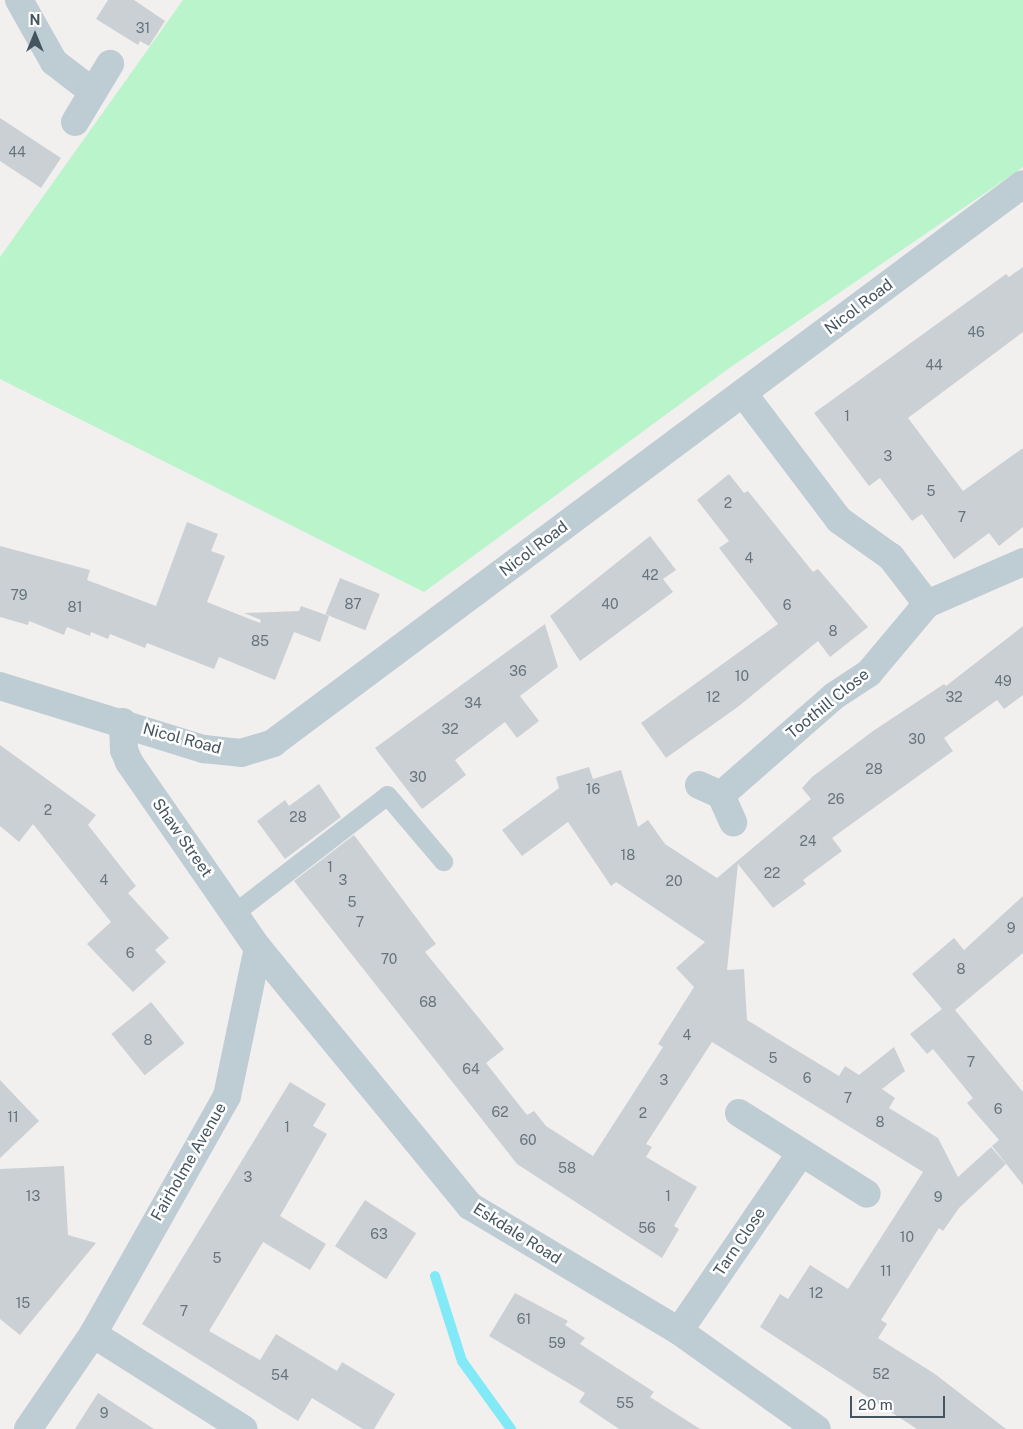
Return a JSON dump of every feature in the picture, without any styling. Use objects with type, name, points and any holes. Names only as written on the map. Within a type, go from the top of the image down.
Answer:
[{"type":"street","points":[[18,0],[54,62],[93,92]]},
{"type":"street","points":[[75,122],[110,64]]},
{"type":"street","name":"Nicol Road","points":[[0,686],[123,722],[204,749],[241,754],[273,743],[1023,184]]},
{"type":"street","points":[[744,393],[838,520],[891,557],[927,604]]},
{"type":"street","name":"Toothill Close","points":[[733,822],[710,790],[834,696],[869,673],[927,604],[1023,562]]},
{"type":"street","name":"Shaw Street","points":[[123,722],[122,740],[129,762],[258,948]]},
{"type":"street","name":"Eskdale Road","points":[[258,948],[470,1206],[679,1332],[817,1429]]},
{"type":"street","name":"Fairholme Avenue","points":[[28,1429],[93,1334],[227,1096],[258,948]]},
{"type":"street","points":[[739,1113],[867,1194]]},
{"type":"street","name":"Tarn Close","points":[[679,1332],[801,1153]]},
{"type":"street","points":[[93,1334],[243,1429]]},
{"type":"lane","points":[[234,913],[388,795],[443,861]]},
{"type":"green space","points":[[183,0],[1023,0],[1023,167],[728,369],[424,592],[0,379],[0,257]]},
{"type":"building","points":[[108,0],[134,0],[165,21],[149,46],[140,41],[138,45],[96,19]]},
{"type":"building","points":[[0,118],[61,158],[41,188],[0,161]]},
{"type":"building","points":[[1023,267],[1023,332],[908,418],[963,491],[1023,448],[1023,527],[999,546],[989,533],[954,559],[922,514],[912,521],[880,478],[869,486],[814,413],[1006,274],[1009,277]]},
{"type":"building","points":[[729,474],[744,493],[748,491],[813,572],[818,569],[868,627],[830,657],[818,641],[739,706],[666,758],[641,723],[778,624],[719,548],[729,541],[697,500]]},
{"type":"building","points":[[187,522],[218,534],[211,551],[225,556],[207,602],[260,623],[261,620],[244,613],[299,611],[301,606],[329,616],[320,642],[294,632],[275,680],[219,657],[214,669],[147,643],[145,648],[110,634],[108,639],[91,632],[90,636],[67,627],[64,635],[29,621],[28,625],[0,617],[0,546],[90,570],[87,580],[156,606]]},
{"type":"building","points":[[650,536],[676,570],[663,579],[673,592],[580,661],[550,616]]},
{"type":"building","points":[[340,578],[380,594],[365,630],[325,614]]},
{"type":"building","points":[[545,624],[558,667],[520,696],[539,721],[517,738],[505,722],[455,760],[466,775],[422,809],[375,748]]},
{"type":"building","points":[[1023,626],[1023,695],[1004,709],[997,700],[944,738],[953,751],[832,838],[842,851],[803,880],[806,884],[773,908],[738,864],[727,970],[744,969],[747,1020],[839,1076],[845,1066],[859,1075],[894,1047],[905,1071],[882,1089],[895,1098],[889,1108],[938,1138],[958,1177],[991,1147],[1006,1164],[959,1208],[943,1231],[939,1228],[881,1320],[887,1324],[878,1338],[935,1374],[1006,1429],[917,1429],[760,1327],[780,1294],[788,1299],[810,1265],[848,1289],[923,1172],[712,1042],[646,1144],[652,1147],[646,1157],[697,1187],[674,1226],[679,1229],[662,1258],[517,1164],[294,881],[354,835],[436,944],[425,952],[504,1049],[486,1063],[527,1115],[534,1111],[546,1126],[593,1156],[663,1047],[658,1044],[694,987],[676,968],[705,942],[616,882],[611,886],[568,822],[522,856],[502,830],[559,788],[556,777],[589,767],[593,779],[621,770],[638,827],[648,820],[665,844],[717,878],[811,799],[802,788],[812,777],[873,731],[944,684],[946,686]]},
{"type":"building","points":[[0,745],[96,815],[88,825],[136,886],[128,893],[169,938],[155,950],[166,962],[133,992],[87,944],[111,922],[33,824],[19,842],[0,826]]},
{"type":"building","points":[[319,784],[341,817],[285,859],[257,821],[285,800],[289,806]]},
{"type":"building","points":[[1023,896],[1023,953],[955,1010],[1023,1092],[1023,1185],[992,1146],[999,1140],[967,1103],[973,1098],[933,1049],[927,1054],[910,1034],[942,1009],[912,974],[954,938],[964,950]]},
{"type":"building","points":[[151,1002],[184,1043],[145,1075],[111,1034]]},
{"type":"building","points":[[0,1080],[39,1121],[0,1158]]},
{"type":"building","points":[[290,1082],[326,1104],[313,1126],[327,1134],[280,1216],[326,1244],[310,1270],[263,1242],[209,1331],[260,1360],[276,1334],[337,1371],[342,1362],[395,1394],[374,1429],[363,1429],[312,1398],[298,1421],[142,1324]]},
{"type":"building","points":[[64,1166],[68,1235],[96,1243],[20,1335],[0,1319],[0,1169]]},
{"type":"building","points":[[365,1200],[416,1233],[386,1279],[335,1246]]},
{"type":"building","points":[[515,1293],[568,1321],[565,1325],[585,1338],[580,1344],[654,1392],[650,1397],[700,1429],[619,1429],[579,1402],[585,1393],[489,1336]]},
{"type":"building","points":[[98,1393],[154,1429],[75,1429]]},
{"type":"waterway","points":[[435,1276],[462,1361],[511,1429]]}]
